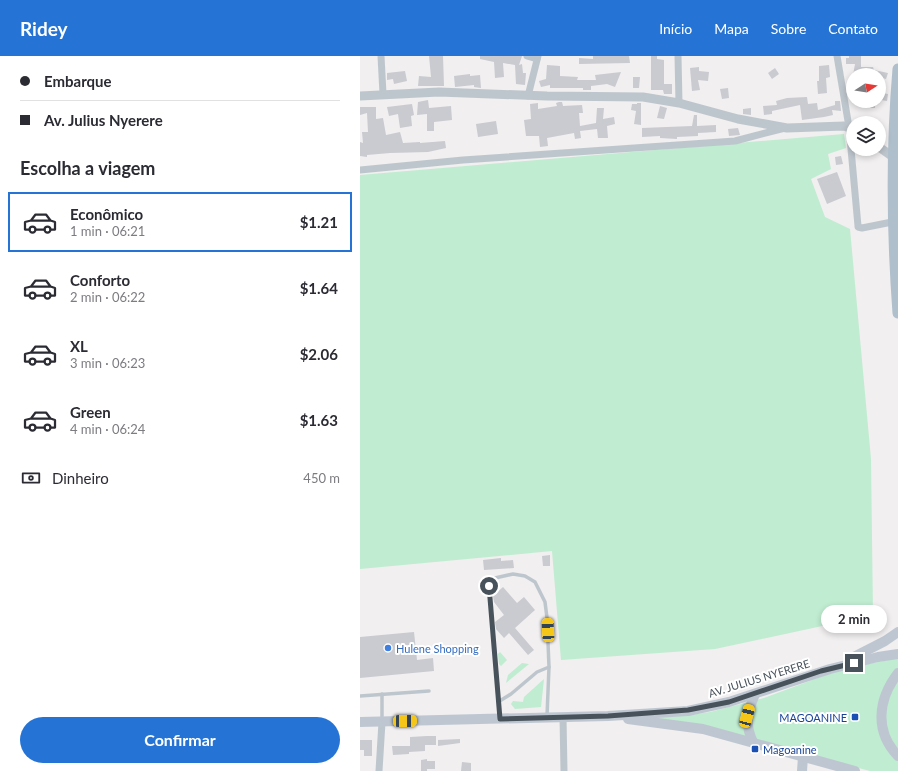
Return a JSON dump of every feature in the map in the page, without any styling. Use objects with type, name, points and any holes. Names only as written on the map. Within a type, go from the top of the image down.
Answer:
[{"type":"main road","points":[[898,69],[893,184],[893,224],[898,313]]},
{"type":"main road","points":[[898,98],[896,159],[898,264]]},
{"type":"main road","points":[[826,670],[873,648],[898,632]]},
{"type":"main road","name":"AV. JULIUS NYERERE","points":[[360,722],[608,716],[688,710],[729,702],[826,670],[878,657],[898,654]]},
{"type":"main road","points":[[898,673],[889,685],[883,699],[881,714],[883,728],[888,742],[898,756]]},
{"type":"main road","points":[[754,744],[750,736],[747,716],[755,694]]},
{"type":"main road","name":"AV. JULIUS NYERERE","points":[[608,716],[704,729],[754,744],[802,766],[855,771]]},
{"type":"street","points":[[381,56],[383,94]]},
{"type":"street","points":[[526,56],[538,58],[528,96]]},
{"type":"street","points":[[678,56],[679,103]]},
{"type":"street","points":[[837,56],[849,116]]},
{"type":"street","points":[[360,96],[439,92],[528,96],[644,97],[679,103],[738,119],[787,128]]},
{"type":"street","points":[[360,170],[464,160],[735,141],[787,128],[846,127]]},
{"type":"street","points":[[886,152],[896,159]]},
{"type":"street","points":[[853,156],[858,226],[862,228],[896,221]]},
{"type":"street","points":[[563,717],[564,771]]},
{"type":"street","points":[[379,771],[382,722]]},
{"type":"lane","points":[[500,719],[489,586],[495,578],[513,574],[525,576],[535,582],[545,602],[550,667],[547,718]]},
{"type":"lane","points":[[498,702],[511,694],[537,672],[550,667]]},
{"type":"lane","points":[[898,673],[887,683],[880,700],[879,719],[883,737],[898,759]]},
{"type":"lane","points":[[360,696],[429,691]]},
{"type":"lane","points":[[382,694],[382,722]]},
{"type":"green space","points":[[844,134],[846,148],[828,154],[831,169],[811,179],[825,217],[850,229],[871,459],[873,615],[715,649],[561,660],[552,551],[360,569],[360,175]]},
{"type":"green space","points":[[500,652],[507,660],[501,666],[499,664],[498,654]]},
{"type":"green space","points":[[898,658],[898,771],[870,771],[768,744],[608,716],[690,715],[710,712],[764,698],[831,673]]},
{"type":"green space","points":[[522,663],[529,664],[506,683],[508,675]]},
{"type":"green space","points":[[544,679],[541,707],[515,709],[511,704],[513,701],[523,702],[524,697]]},
{"type":"building","points":[[429,56],[443,56],[444,86],[418,86],[419,76],[431,77]]},
{"type":"building","points":[[480,56],[522,56],[519,65],[522,64],[523,73],[526,73],[525,85],[516,84],[515,65],[503,63],[504,77],[495,78],[494,62],[480,59]]},
{"type":"building","points":[[593,56],[629,56],[630,63],[579,64],[579,58],[593,59]]},
{"type":"building","points":[[651,56],[657,56],[657,59],[664,60],[664,84],[672,84],[672,94],[664,94],[663,90],[651,90]]},
{"type":"building","points":[[849,56],[861,56],[861,67],[873,68],[854,68],[855,64],[846,64],[846,58],[849,58]]},
{"type":"building","points":[[547,65],[560,66],[560,76],[578,77],[577,80],[596,80],[595,75],[621,72],[615,87],[607,84],[591,86],[591,90],[583,90],[583,88],[550,88],[550,85],[541,87],[539,81],[546,79]]},
{"type":"building","points":[[829,65],[830,77],[826,78],[827,93],[818,94],[817,81],[819,81],[819,66]]},
{"type":"building","points":[[699,67],[699,71],[709,72],[708,81],[698,80],[700,90],[692,91],[690,68]]},
{"type":"building","points":[[775,68],[779,74],[772,79],[768,73]]},
{"type":"building","points":[[405,71],[407,81],[394,84],[393,79],[387,80],[387,73]]},
{"type":"building","points":[[470,74],[470,76],[480,75],[481,88],[474,87],[474,85],[455,87],[454,76]]},
{"type":"building","points":[[633,77],[640,77],[639,88],[633,88]]},
{"type":"building","points":[[728,88],[729,98],[722,99],[720,89]]},
{"type":"building","points":[[886,94],[888,94],[886,101]]},
{"type":"building","points":[[807,97],[808,104],[817,103],[818,110],[835,105],[835,101],[840,101],[841,111],[832,110],[833,115],[802,120],[800,105],[772,111],[772,114],[764,115],[763,106],[777,105],[776,101],[787,98]]},
{"type":"building","points":[[428,100],[429,108],[451,106],[452,120],[434,122],[434,131],[427,131],[427,114],[417,115],[418,102]]},
{"type":"building","points":[[562,102],[563,106],[582,105],[583,113],[579,113],[580,126],[596,123],[597,108],[604,108],[603,119],[614,117],[615,124],[607,126],[608,138],[598,138],[597,129],[580,131],[581,138],[575,139],[574,133],[547,138],[548,146],[540,147],[539,136],[526,136],[524,120],[531,119],[530,104],[538,103],[538,109],[557,106],[556,103]]},
{"type":"building","points":[[641,103],[641,125],[634,124],[636,111],[631,110],[632,104]]},
{"type":"building","points":[[412,104],[414,115],[411,116],[412,126],[400,128],[398,114],[389,116],[387,107]]},
{"type":"building","points":[[660,106],[667,108],[664,119],[657,118]]},
{"type":"building","points":[[360,107],[376,107],[376,119],[383,118],[386,135],[400,132],[403,143],[445,141],[446,148],[428,152],[390,153],[367,155],[367,157],[360,156],[360,142],[363,143],[362,132],[368,132],[367,113],[360,115]]},
{"type":"building","points":[[751,108],[751,115],[743,114],[743,109]]},
{"type":"building","points":[[694,115],[697,115],[697,126],[716,125],[716,132],[698,133],[698,136],[677,137],[677,139],[660,138],[660,136],[642,137],[642,128],[692,126]]},
{"type":"building","points":[[496,121],[498,134],[478,137],[476,124]]},
{"type":"building","points":[[738,128],[740,135],[729,136],[728,129]]},
{"type":"building","points":[[841,156],[843,164],[836,165],[835,157]]},
{"type":"building","points":[[837,172],[846,196],[827,204],[817,179]]},
{"type":"building","points":[[550,555],[550,566],[543,566],[542,556]]},
{"type":"building","points":[[501,558],[501,561],[513,560],[514,568],[484,570],[483,560]]},
{"type":"building","points":[[503,587],[517,603],[524,597],[535,610],[515,628],[534,650],[528,655],[509,633],[504,638],[496,629],[495,622],[504,615],[494,602],[493,596]]},
{"type":"building","name":"Hulene Shopping","points":[[414,632],[417,660],[433,658],[434,671],[360,678],[360,637]]},
{"type":"building","points":[[436,736],[436,745],[425,745],[425,751],[393,755],[392,746],[410,746],[410,737]]},
{"type":"building","points":[[460,739],[460,743],[438,746],[438,740]]},
{"type":"building","points":[[360,740],[372,740],[372,756],[364,756],[364,750],[360,750]]},
{"type":"building","points":[[427,759],[427,761],[435,761],[435,769],[421,771],[421,760]]},
{"type":"building","points":[[462,762],[471,763],[471,771],[461,771]]},
{"type":"place","name":"Hulene Shopping","points":[[388,648]]},
{"type":"place","name":"MAGOANINE","points":[[855,717]]},
{"type":"place","name":"Magoanine","points":[[755,749]]},
{"type":"route","points":[[489,586],[500,719],[608,716],[669,713],[688,710],[729,702],[821,671],[854,663]]}]
